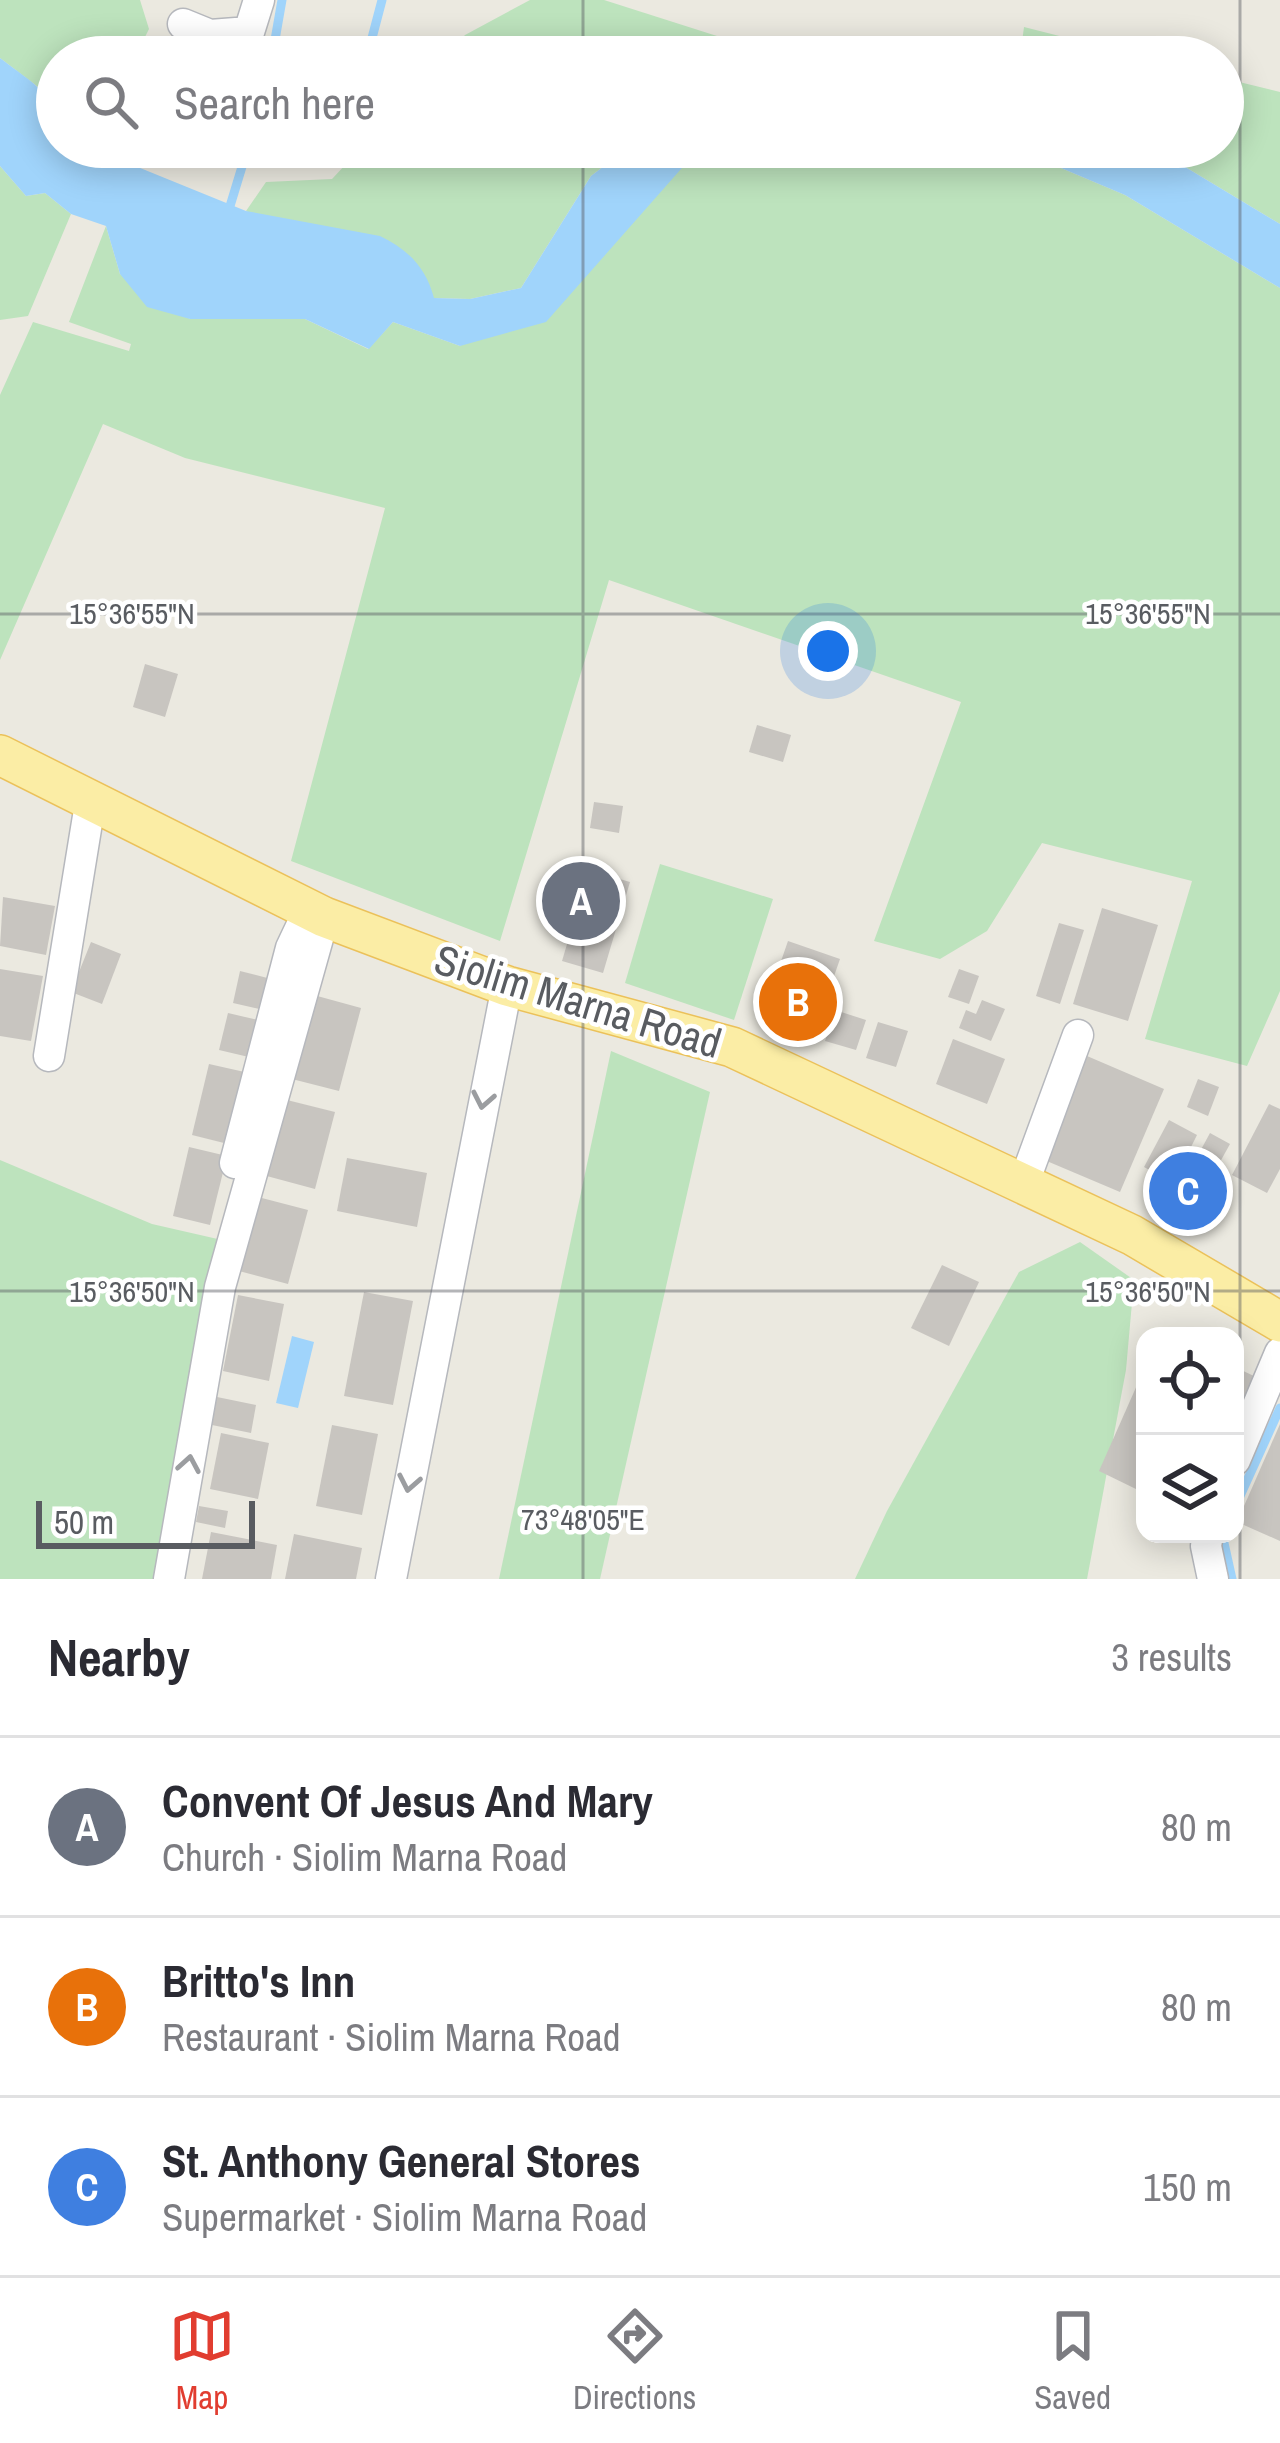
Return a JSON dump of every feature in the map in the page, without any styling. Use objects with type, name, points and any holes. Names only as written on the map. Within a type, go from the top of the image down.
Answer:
[{"type":"main road","name":"Siolim Marna Road","points":[[0,755],[316,913],[507,986],[732,1047],[1132,1235],[1280,1322]]},
{"type":"street","points":[[183,24],[210,35],[249,32],[259,0]]},
{"type":"street","points":[[50,1056],[91,798]]},
{"type":"street","points":[[217,1229],[291,948],[316,913]]},
{"type":"street","points":[[169,1579],[220,1286],[316,913]]},
{"type":"street","points":[[391,1579],[507,986]]},
{"type":"street","points":[[1022,1185],[1078,1035]]},
{"type":"street","points":[[1244,1439],[1280,1353]]},
{"type":"street","points":[[1206,1543],[1213,1579]]},
{"type":"green space","points":[[0,0],[140,0],[149,29],[146,36],[36,36],[36,85],[0,58]]},
{"type":"green space","points":[[530,0],[604,0],[717,36],[464,36]]},
{"type":"green space","points":[[1024,27],[1059,36],[1023,36]]},
{"type":"green space","points":[[1244,83],[1280,92],[1280,224],[1187,168],[1244,168]]},
{"type":"green space","points":[[0,166],[26,196],[45,193],[71,214],[28,316],[0,320]]},
{"type":"green space","points":[[342,168],[601,168],[591,176],[521,288],[470,299],[433,298],[246,211],[266,182],[332,179]]},
{"type":"green space","points":[[677,168],[1061,168],[1125,195],[1280,288],[1280,991],[1247,1066],[1145,1039],[1192,881],[1042,843],[987,931],[940,959],[874,941],[961,702],[609,580],[500,941],[291,861],[385,508],[185,458],[103,424],[0,660],[0,395],[33,322],[129,351],[131,344],[69,322],[106,226],[120,274],[190,319],[305,319],[368,349],[393,322],[460,346]]},
{"type":"green space","points":[[660,864],[773,899],[734,1020],[625,983]]},
{"type":"green space","points":[[611,1051],[710,1092],[600,1579],[499,1579]]},
{"type":"green space","points":[[0,1160],[152,1224],[222,1240],[155,1579],[0,1579]]},
{"type":"green space","points":[[1080,1242],[1134,1280],[1126,1370],[1087,1579],[855,1579],[887,1511],[1019,1272]]},
{"type":"water","points":[[0,58],[36,85],[36,168],[140,168],[246,211],[380,236],[415,261],[434,298],[470,299],[521,288],[591,176],[601,168],[682,168],[546,322],[460,346],[393,322],[369,349],[305,319],[190,319],[147,307],[120,274],[106,226],[71,214],[45,193],[26,196],[0,166]]},
{"type":"water","points":[[1061,168],[1187,168],[1280,224],[1280,288],[1125,195]]},
{"type":"water","points":[[292,1336],[314,1342],[298,1408],[276,1403]]},
{"type":"building","points":[[145,664],[178,674],[165,717],[133,707]]},
{"type":"building","points":[[757,725],[791,735],[783,762],[749,752]]},
{"type":"building","points":[[594,802],[623,806],[619,833],[590,828]]},
{"type":"building","points":[[589,870],[630,882],[603,973],[562,961]]},
{"type":"building","points":[[3,897],[55,906],[46,955],[0,946]]},
{"type":"building","points":[[1102,908],[1158,925],[1128,1021],[1073,1004]]},
{"type":"building","points":[[1059,923],[1084,930],[1060,1004],[1036,996]]},
{"type":"building","points":[[788,941],[840,959],[816,1028],[764,1010]]},
{"type":"building","points":[[91,942],[121,954],[102,1004],[71,992]]},
{"type":"building","points":[[0,969],[43,976],[31,1041],[0,1036]]},
{"type":"building","points":[[959,969],[979,976],[969,1004],[948,997]]},
{"type":"building","points":[[240,971],[275,980],[268,1011],[233,1003]]},
{"type":"building","points":[[310,994],[361,1008],[339,1091],[288,1078]]},
{"type":"building","points":[[982,1000],[1005,1009],[991,1041],[959,1028],[966,1010],[976,1014]]},
{"type":"building","points":[[835,1010],[866,1020],[856,1050],[825,1041]]},
{"type":"building","points":[[228,1013],[262,1021],[253,1058],[219,1050]]},
{"type":"building","points":[[878,1022],[908,1031],[896,1067],[866,1058]]},
{"type":"building","points":[[953,1039],[1005,1059],[987,1104],[936,1084]]},
{"type":"building","points":[[1087,1056],[1164,1089],[1120,1192],[1042,1159]]},
{"type":"building","points":[[209,1064],[249,1073],[232,1145],[192,1135]]},
{"type":"building","points":[[1198,1079],[1219,1087],[1208,1116],[1187,1107]]},
{"type":"building","points":[[283,1099],[335,1112],[315,1189],[263,1175]]},
{"type":"building","points":[[1269,1104],[1280,1109],[1280,1169],[1267,1193],[1232,1175]]},
{"type":"building","points":[[1169,1120],[1197,1135],[1173,1183],[1144,1167]]},
{"type":"building","points":[[1210,1133],[1230,1144],[1204,1191],[1184,1181]]},
{"type":"building","points":[[189,1147],[227,1156],[210,1225],[173,1216]]},
{"type":"building","points":[[347,1158],[427,1173],[417,1227],[337,1211]]},
{"type":"building","points":[[258,1197],[308,1210],[288,1284],[239,1271]]},
{"type":"building","points":[[942,1265],[979,1282],[949,1346],[911,1328]]},
{"type":"building","points":[[364,1292],[413,1301],[393,1405],[344,1396]]},
{"type":"building","points":[[238,1295],[284,1304],[269,1381],[223,1371]]},
{"type":"building","points":[[1244,1371],[1258,1378],[1244,1407]]},
{"type":"building","points":[[1136,1387],[1136,1489],[1099,1471]]},
{"type":"building","points":[[217,1397],[256,1405],[251,1433],[212,1425]]},
{"type":"building","points":[[1280,1424],[1280,1541],[1244,1525],[1244,1506]]},
{"type":"building","points":[[332,1425],[378,1434],[362,1515],[316,1506]]},
{"type":"building","points":[[221,1433],[269,1443],[258,1499],[210,1489]]},
{"type":"building","points":[[199,1506],[228,1511],[225,1528],[196,1522]]},
{"type":"building","points":[[211,1532],[277,1545],[271,1579],[202,1579]]},
{"type":"building","points":[[294,1534],[362,1548],[356,1579],[285,1579]]},
{"type":"waterway","points":[[276,36],[282,0]]},
{"type":"waterway","points":[[373,36],[382,0]]},
{"type":"waterway","points":[[227,216],[242,168]]},
{"type":"waterway","points":[[1244,1487],[1280,1408]]},
{"type":"waterway","points":[[1224,1543],[1232,1579]]},
{"type":"place","name":"Convent Of Jesus And Mary","points":[[581,901]]},
{"type":"place","name":"Britto's Inn","points":[[798,1002]]},
{"type":"place","name":"St. Anthony General Stores","points":[[1188,1191]]}]
